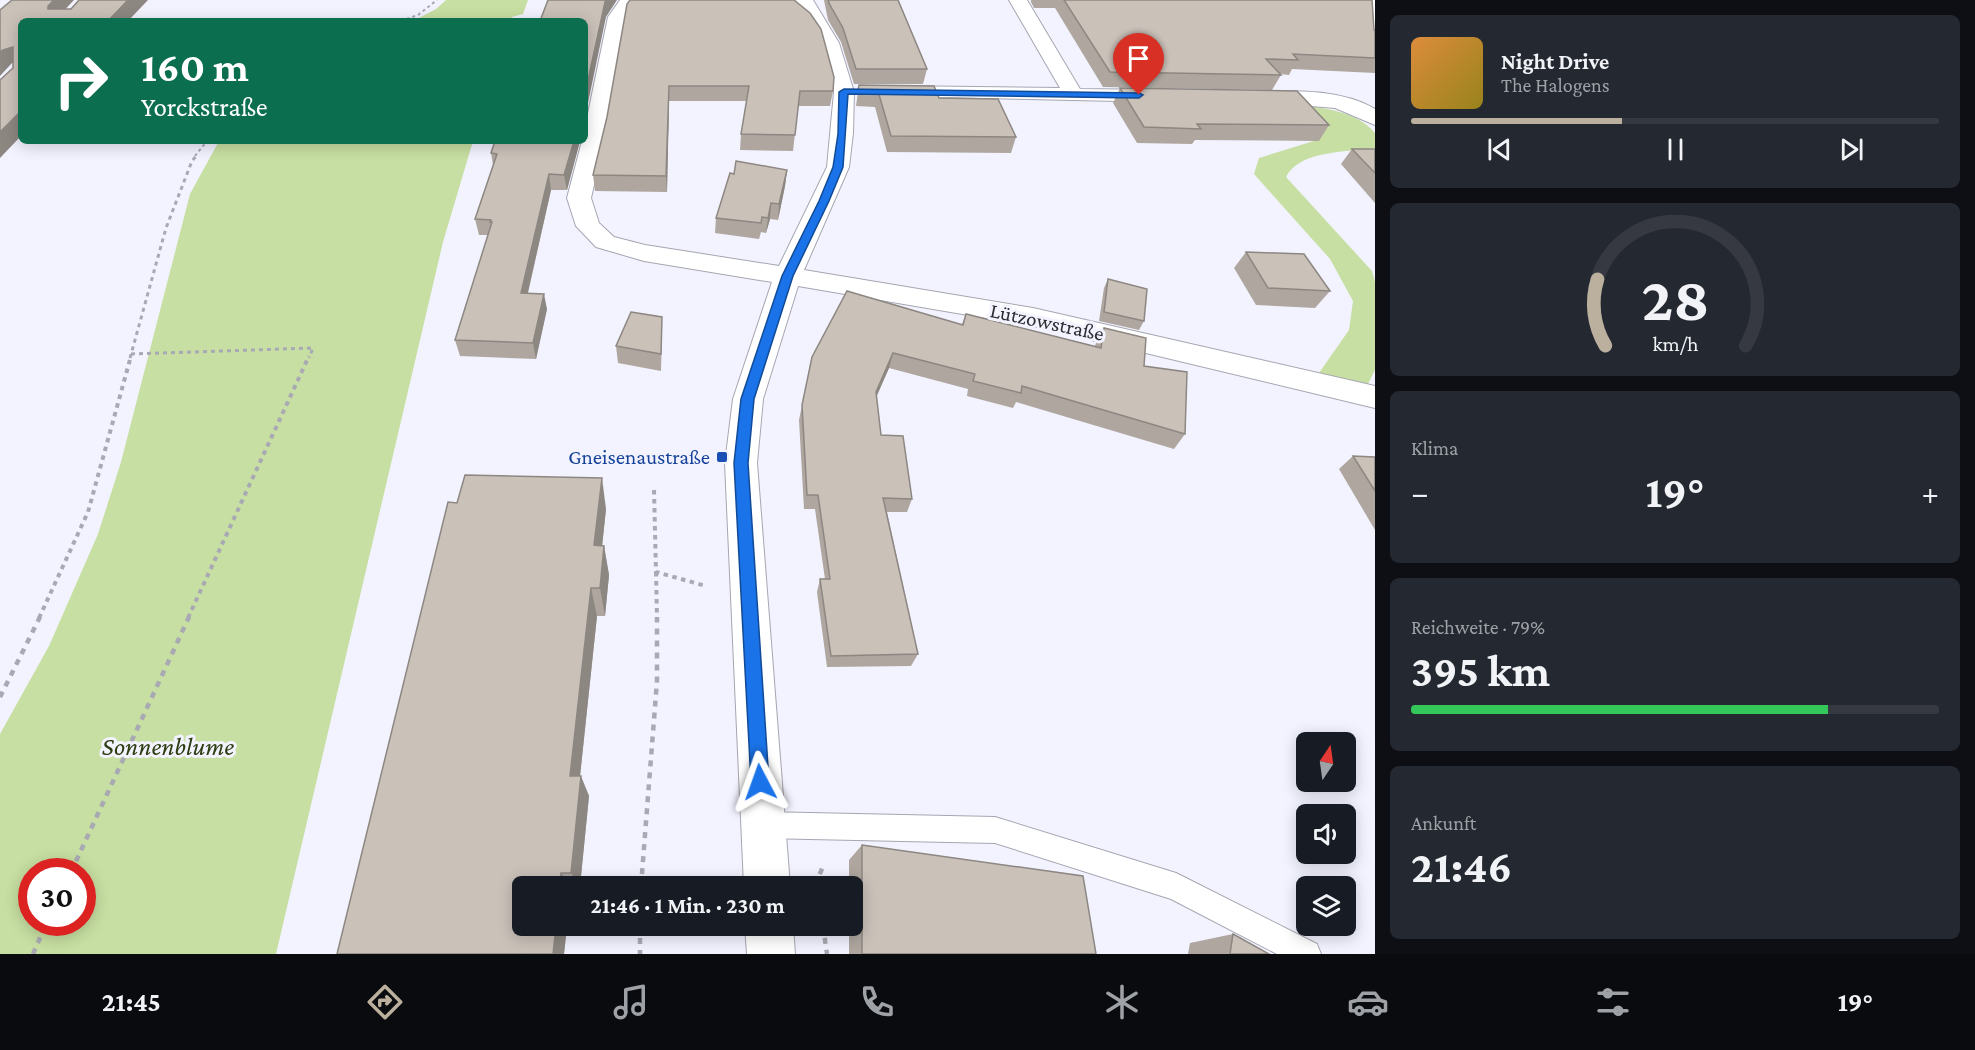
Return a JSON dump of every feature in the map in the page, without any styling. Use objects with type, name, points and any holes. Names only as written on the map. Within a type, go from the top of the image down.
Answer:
[{"type":"street","points":[[629,0],[617,17],[595,132],[579,198],[588,226],[605,242],[644,253],[787,276]]},
{"type":"street","points":[[804,0],[863,92]]},
{"type":"street","points":[[1018,0],[1073,94]]},
{"type":"street","points":[[1373,0],[1375,44]]},
{"type":"street","points":[[766,876],[741,463],[748,399],[787,276],[824,201],[838,167],[842,134],[863,92]]},
{"type":"street","points":[[863,92],[1178,96]]},
{"type":"street","points":[[1236,97],[1304,99],[1368,109]]},
{"type":"street","name":"Lützowstraße","points":[[787,276],[1033,317],[1375,397]]},
{"type":"street","points":[[770,936],[771,954]]},
{"type":"lane","points":[[763,825],[995,830],[1176,887],[1307,954]]},
{"type":"path","points":[[409,18],[418,15],[437,0]]},
{"type":"path","points":[[0,698],[20,660],[88,512],[166,228],[192,161],[205,144]]},
{"type":"path","points":[[77,858],[313,348],[131,354]]},
{"type":"path","points":[[641,876],[641,844],[651,762],[657,681],[654,490]]},
{"type":"path","points":[[656,572],[708,586]]},
{"type":"path","points":[[33,954],[41,936]]},
{"type":"path","points":[[640,936],[640,954]]},
{"type":"path","points":[[824,936],[826,954]]},
{"type":"green space","points":[[446,0],[528,0],[523,14],[512,18],[419,18],[436,9]]},
{"type":"green space","points":[[1298,105],[1329,109],[1349,115],[1375,133],[1375,148],[1313,157],[1292,168],[1286,177],[1372,271],[1375,282],[1375,370],[1368,384],[1319,373],[1349,330],[1353,301],[1330,259],[1254,174],[1259,158],[1317,140]]},
{"type":"green space","name":"Sonnenblume","points":[[217,144],[472,144],[443,242],[276,954],[0,954],[0,734],[49,646],[98,534],[121,462],[190,194]]},
{"type":"building","points":[[12,0],[54,0],[48,9],[71,9],[79,0],[128,0],[111,18],[18,18],[18,114],[0,132],[0,80],[13,68],[13,47],[0,52],[0,10]]},
{"type":"building","points":[[548,0],[606,0],[588,80],[588,18],[541,18]]},
{"type":"building","points":[[630,0],[794,0],[810,13],[821,29],[834,77],[833,91],[800,91],[795,135],[741,134],[749,86],[669,86],[666,176],[593,175],[607,117],[627,4]]},
{"type":"building","points":[[828,0],[898,0],[927,69],[856,69],[843,28]]},
{"type":"building","points":[[1064,0],[1372,0],[1375,58],[1293,54],[1298,60],[1266,59],[1281,75],[1110,72]]},
{"type":"building","points":[[859,85],[934,86],[939,98],[998,99],[1016,137],[891,136],[878,91],[858,91]]},
{"type":"building","points":[[1120,88],[1297,91],[1329,125],[1197,124],[1201,129],[1144,127]]},
{"type":"building","points":[[494,144],[573,144],[564,175],[549,174],[521,293],[544,294],[533,343],[455,340],[492,222],[475,219],[497,154],[491,153]]},
{"type":"building","points":[[1352,149],[1375,149],[1375,173]]},
{"type":"building","points":[[736,161],[787,170],[779,204],[771,203],[768,218],[762,217],[761,223],[716,218],[730,173],[734,174]]},
{"type":"building","points":[[1246,252],[1304,254],[1330,291],[1268,288]]},
{"type":"building","points":[[1108,279],[1147,289],[1144,321],[1104,312]]},
{"type":"building","points":[[847,291],[963,325],[966,314],[1101,348],[1104,328],[1146,338],[1144,366],[1187,372],[1185,434],[1022,386],[1021,393],[973,381],[975,374],[893,353],[876,392],[881,435],[903,436],[912,499],[883,498],[918,654],[831,656],[820,579],[830,579],[818,495],[807,495],[802,405],[812,357]]},
{"type":"building","points":[[631,312],[662,317],[661,354],[616,346]]},
{"type":"building","points":[[1353,456],[1375,457],[1375,491]]},
{"type":"building","points":[[465,475],[602,478],[594,545],[604,546],[600,588],[591,588],[570,776],[581,776],[571,873],[561,873],[561,876],[512,876],[512,936],[555,936],[553,954],[337,954],[448,502],[457,503]]},
{"type":"building","points":[[862,845],[1083,876],[1096,954],[862,954]]},
{"type":"building","points":[[1233,934],[1269,954],[1230,954]]},
{"type":"place","name":"Gneisenaustraße","points":[[722,457]]},
{"type":"route","points":[[760,782],[741,463],[748,399],[787,276],[838,167],[844,92],[1139,95]]}]
